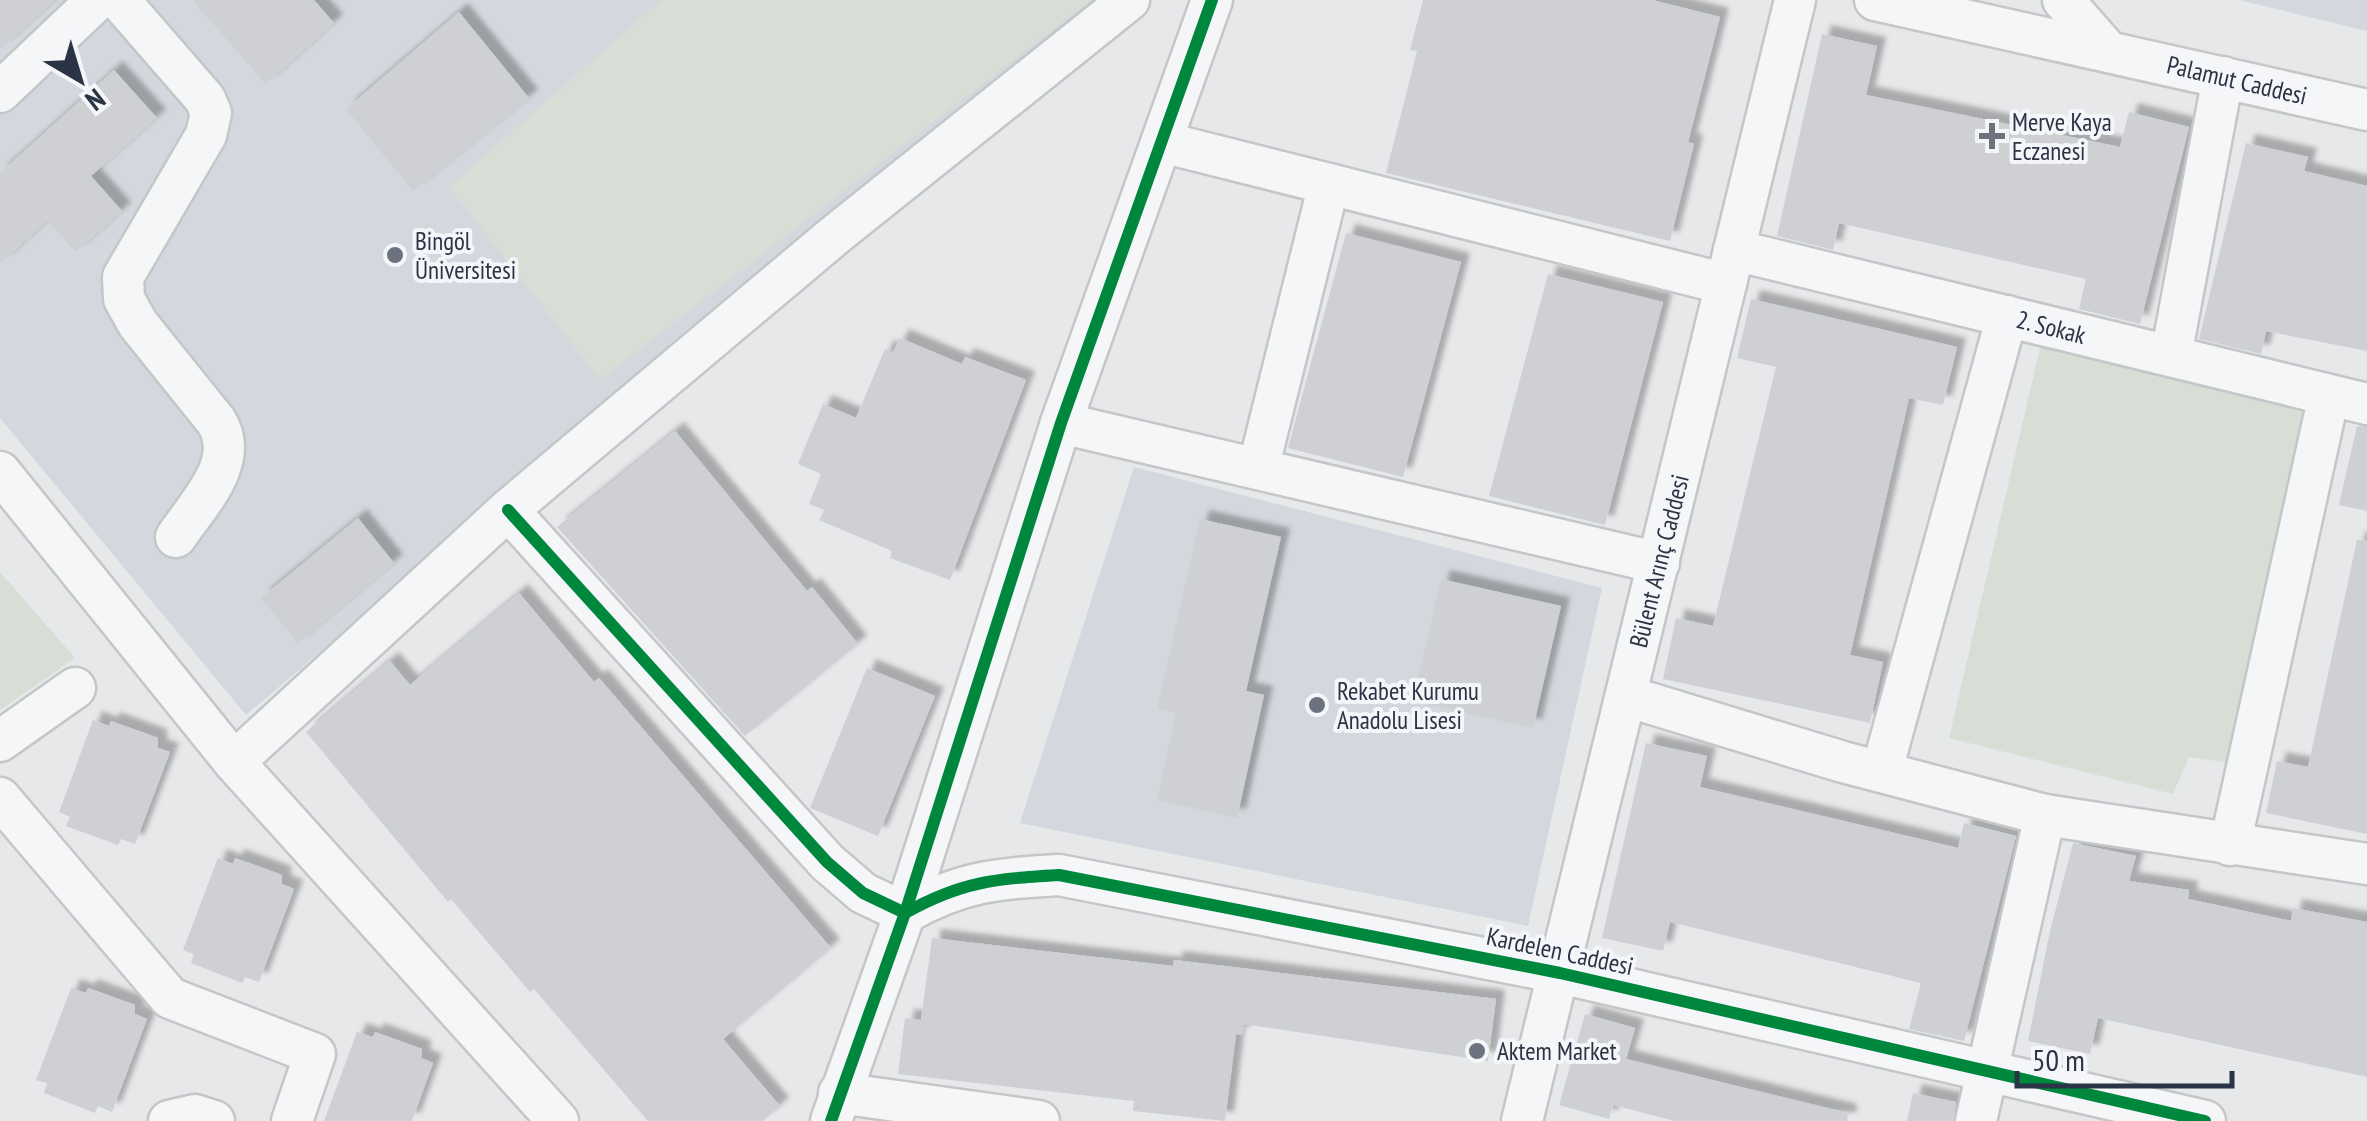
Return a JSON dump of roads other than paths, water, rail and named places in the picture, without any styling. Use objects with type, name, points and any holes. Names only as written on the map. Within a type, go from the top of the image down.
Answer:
[{"type":"street","points":[[0,92],[97,0]]},
{"type":"street","points":[[119,0],[205,98],[211,113],[206,135],[123,277],[124,298],[138,324],[216,421],[224,438],[226,448],[220,469],[176,537]]},
{"type":"street","points":[[234,762],[508,510],[835,235],[1129,0]]},
{"type":"street","points":[[1039,1121],[835,1107],[905,913],[1061,423],[1212,0]]},
{"type":"street","name":"Bülent Arınç Caddesi","points":[[1522,1121],[1795,0]]},
{"type":"street","name":"Palamut Caddesi","points":[[1876,0],[2367,110]]},
{"type":"street","points":[[2064,0],[2107,50]]},
{"type":"street","points":[[2171,356],[2223,77]]},
{"type":"street","name":"2. Sokak","points":[[1162,142],[1329,184],[1730,267],[2007,316],[2348,399]]},
{"type":"street","points":[[1258,470],[1329,184]]},
{"type":"street","points":[[1882,770],[2007,316]]},
{"type":"street","points":[[2230,846],[2348,399]]},
{"type":"street","points":[[1061,423],[1659,563]]},
{"type":"street","points":[[0,472],[234,762],[558,1121]]},
{"type":"street","points":[[508,510],[826,862],[863,893],[905,913]]},
{"type":"street","points":[[0,740],[75,688]]},
{"type":"street","points":[[1626,696],[1843,762],[2045,814],[2230,846],[2367,864]]},
{"type":"street","points":[[0,798],[170,998],[315,1054],[292,1121]]},
{"type":"street","points":[[1976,1121],[2045,814]]},
{"type":"street","name":"Kardelen Caddesi","points":[[905,913],[941,893],[984,880],[1059,875],[1560,973],[2206,1121]]},
{"type":"street","points":[[169,1121],[195,1115],[214,1121]]},
{"type":"place","name":"Merve Kaya Eczanesi","points":[[1992,136]]},
{"type":"place","name":"Bingöl Üniversitesi","points":[[395,255]]},
{"type":"place","name":"Rekabet Kurumu Anadolu Lisesi","points":[[1317,705]]},
{"type":"place","name":"Aktem Market","points":[[1477,1051]]}]
